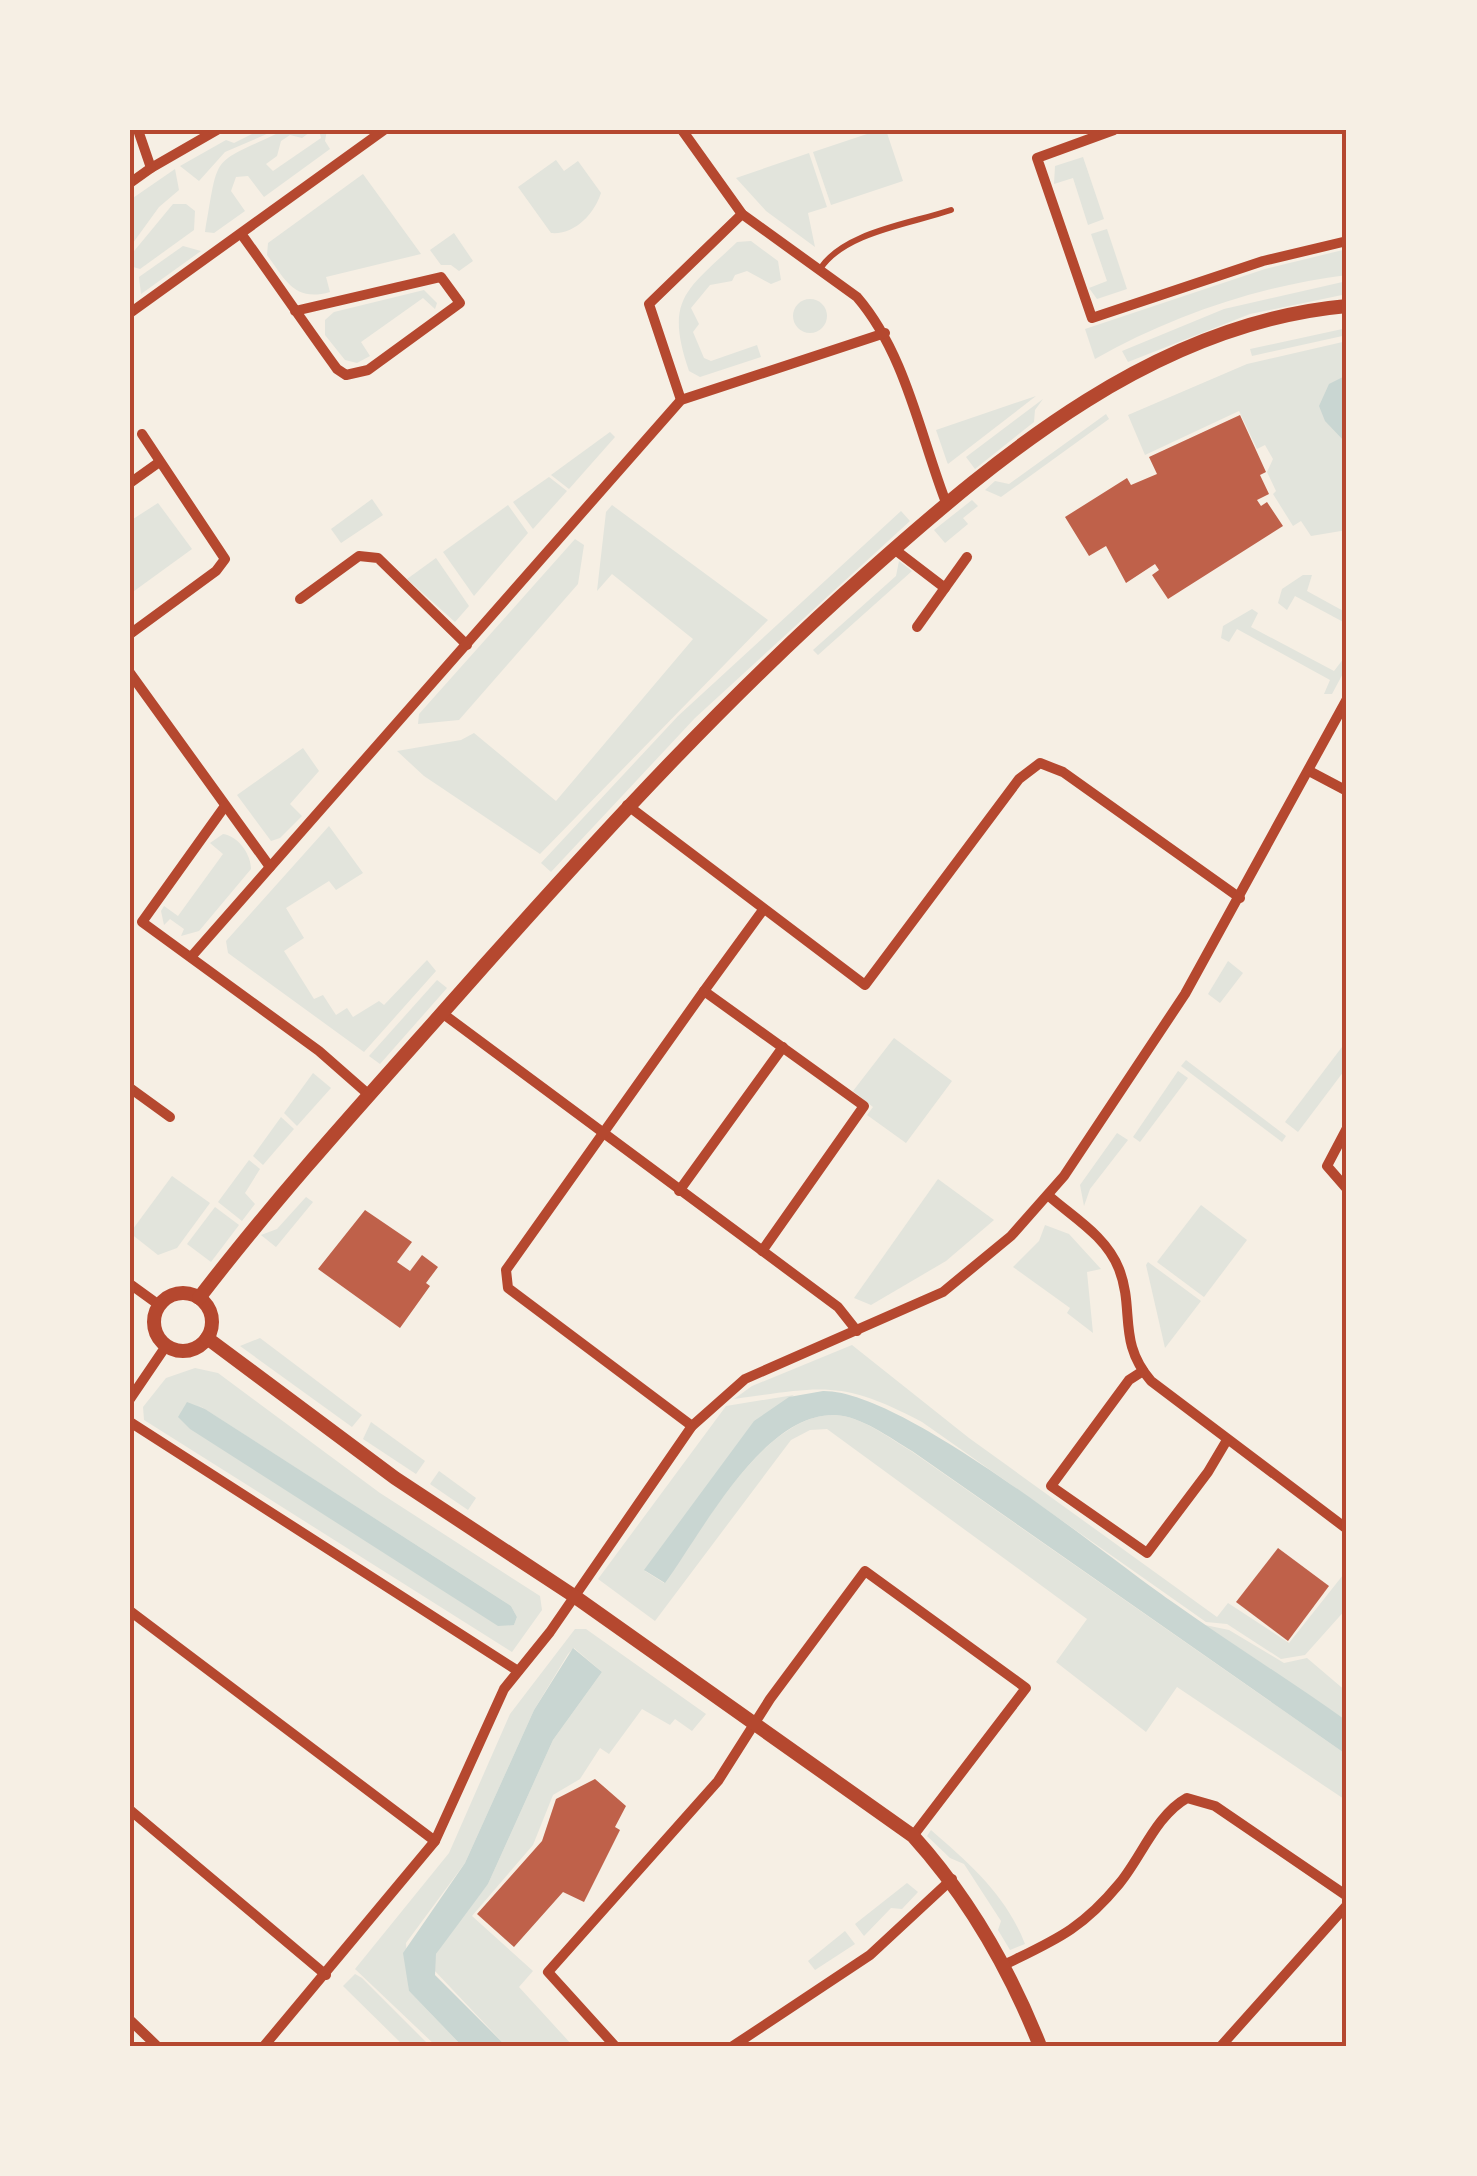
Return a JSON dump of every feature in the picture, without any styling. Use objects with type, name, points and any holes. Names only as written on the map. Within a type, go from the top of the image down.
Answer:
[{"type":"street","points":[[138,130],[151,168]]},
{"type":"street","points":[[130,183],[217,130]]},
{"type":"street","points":[[130,313],[384,130]]},
{"type":"street","points":[[682,130],[742,214],[858,298],[884,333],[947,505]]},
{"type":"street","points":[[1114,130],[1037,158],[1092,318],[1264,261],[1347,241]]},
{"type":"street","points":[[681,400],[650,304],[742,214]]},
{"type":"street","points":[[242,235],[337,369],[356,375],[460,303],[441,276],[296,311]]},
{"type":"street","points":[[199,1298],[250,1230],[368,1094],[627,805],[760,671],[894,549],[1069,412],[1146,367],[1252,326],[1347,306]]},
{"type":"street","points":[[191,956],[681,400],[884,333]]},
{"type":"street","points":[[130,634],[216,571],[225,559],[142,434]]},
{"type":"street","points":[[130,482],[158,463]]},
{"type":"street","points":[[378,558],[390,549]]},
{"type":"street","points":[[894,549],[946,588]]},
{"type":"street","points":[[300,599],[359,556],[378,558],[467,645]]},
{"type":"street","points":[[917,626],[968,557]]},
{"type":"street","points":[[130,672],[270,867]]},
{"type":"street","points":[[264,2046],[435,1841],[494,1708],[622,1531],[692,1426],[745,1380],[942,1292],[1011,1236],[1049,1196],[1161,1035],[1311,772],[1347,699]]},
{"type":"street","points":[[627,805],[866,985],[1019,779],[1040,763],[1063,772],[1213,883],[1240,898]]},
{"type":"street","points":[[1311,772],[1347,791]]},
{"type":"street","points":[[225,806],[142,922],[319,1051],[368,1094]]},
{"type":"street","points":[[692,1426],[508,1288],[506,1270],[763,910]]},
{"type":"street","points":[[704,991],[864,1106],[762,1251]]},
{"type":"street","points":[[442,1013],[838,1307],[857,1331]]},
{"type":"street","points":[[680,1191],[783,1047]]},
{"type":"street","points":[[130,1088],[170,1116]]},
{"type":"street","points":[[1347,1128],[1328,1166],[1347,1188]]},
{"type":"street","points":[[1049,1196],[1099,1238],[1116,1262],[1123,1280],[1128,1338],[1143,1371],[1227,1440],[1347,1529]]},
{"type":"street","points":[[130,1284],[159,1304]]},
{"type":"street","points":[[178,1293],[199,1298],[212,1316],[207,1338],[188,1350],[166,1346],[154,1327],[159,1304],[178,1293]]},
{"type":"street","points":[[207,1338],[395,1478],[574,1596],[913,1836],[952,1879],[1004,1964],[1026,2029],[1040,2046]]},
{"type":"street","points":[[130,1399],[166,1346]]},
{"type":"street","points":[[1143,1371],[1129,1380],[1051,1486],[1146,1553],[1208,1472],[1227,1440]]},
{"type":"street","points":[[130,1422],[518,1672]]},
{"type":"street","points":[[615,2046],[548,1972],[718,1781],[770,1699],[864,1572],[1026,1688],[913,1836]]},
{"type":"street","points":[[130,1611],[435,1841]]},
{"type":"street","points":[[1004,1964],[1073,1932],[1119,1884],[1170,1811],[1187,1798],[1215,1806],[1347,1896]]},
{"type":"street","points":[[130,1810],[326,1974]]},
{"type":"street","points":[[733,2046],[870,1955],[952,1879]]},
{"type":"street","points":[[1221,2046],[1347,1905]]},
{"type":"street","points":[[130,2020],[157,2046]]},
{"type":"lane","points":[[819,270],[828,256],[852,242],[951,210]]},
{"type":"shaded area","points":[[260,130],[276,130],[225,152],[199,181],[180,166],[226,140],[234,143]]},
{"type":"shaded area","points":[[284,130],[313,130],[302,138],[290,135],[281,141],[277,156],[266,164],[273,171],[321,138],[319,130],[327,130],[325,141],[330,149],[264,197],[248,176],[236,177],[231,191],[245,211],[214,233],[205,232],[213,186],[222,164]]},
{"type":"shaded area","points":[[886,130],[903,181],[831,205],[813,152]]},
{"type":"shaded area","points":[[809,153],[827,207],[808,213],[815,247],[766,211],[736,178]]},
{"type":"shaded area","points":[[1083,157],[1104,219],[1088,225],[1073,178],[1054,184],[1055,166]]},
{"type":"shaded area","points":[[556,160],[564,171],[578,161],[601,193],[594,208],[576,227],[551,233],[518,187]]},
{"type":"shaded area","points":[[175,169],[179,190],[159,207],[130,247],[130,200]]},
{"type":"shaded area","points":[[363,174],[421,254],[326,277],[330,292],[300,292],[286,281],[267,255],[268,243]]},
{"type":"shaded area","points":[[173,204],[186,204],[195,211],[194,230],[140,269],[130,266],[130,256]]},
{"type":"shaded area","points":[[1107,229],[1127,289],[1097,299],[1089,288],[1107,281],[1091,234]]},
{"type":"shaded area","points":[[454,233],[473,261],[459,271],[451,265],[441,265],[430,250]]},
{"type":"shaded area","points":[[751,241],[778,261],[781,280],[771,284],[747,271],[735,275],[732,281],[710,285],[691,308],[699,324],[693,332],[704,358],[711,361],[757,345],[761,357],[700,377],[689,371],[682,346],[679,327],[685,297],[737,242]]},
{"type":"shaded area","points":[[183,246],[201,251],[141,294],[139,277]]},
{"type":"shaded area","points":[[1347,249],[1347,275],[1281,287],[1217,305],[1155,329],[1095,359],[1085,329],[1265,269]]},
{"type":"shaded area","points":[[1347,281],[1347,294],[1250,314],[1128,362],[1122,351],[1224,309]]},
{"type":"shaded area","points":[[424,290],[437,303],[435,309],[423,298],[361,342],[370,356],[357,363],[345,360],[325,335],[325,320],[334,312]]},
{"type":"shaded area","points":[[810,299],[822,304],[827,316],[822,328],[810,333],[798,328],[793,316],[798,304]]},
{"type":"shaded area","points":[[1347,328],[1347,335],[1252,356],[1250,349]]},
{"type":"shaded area","points":[[1347,341],[1347,530],[1311,536],[1301,521],[1293,526],[1273,494],[1276,491],[1267,472],[1273,459],[1265,445],[1257,449],[1239,411],[1145,455],[1128,415],[1247,364]]},
{"type":"shaded area","points":[[1347,375],[1347,444],[1325,421],[1319,406],[1329,384]]},
{"type":"shaded area","points":[[1036,396],[948,464],[936,430]]},
{"type":"shaded area","points":[[1043,399],[1035,410],[1034,422],[975,469],[966,457]]},
{"type":"shaded area","points":[[1106,414],[1109,419],[1001,497],[985,490],[995,481],[1009,484]]},
{"type":"shaded area","points":[[610,432],[615,437],[569,489],[551,475]]},
{"type":"shaded area","points":[[549,477],[567,491],[533,529],[513,502]]},
{"type":"shaded area","points":[[372,499],[383,515],[341,543],[331,529]]},
{"type":"shaded area","points":[[972,500],[978,506],[963,518],[968,524],[945,543],[934,530]]},
{"type":"shaded area","points":[[158,503],[192,549],[130,594],[130,521]]},
{"type":"shaded area","points":[[508,505],[528,533],[474,596],[443,552]]},
{"type":"shaded area","points":[[612,505],[768,620],[540,854],[424,776],[397,751],[461,740],[474,733],[556,801],[693,639],[612,574],[597,591],[606,512]]},
{"type":"shaded area","points":[[901,511],[910,521],[695,718],[551,872],[541,863],[678,716]]},
{"type":"shaded area","points":[[575,539],[584,545],[578,584],[459,720],[418,724],[419,714]]},
{"type":"shaded area","points":[[436,558],[469,606],[455,622],[407,579]]},
{"type":"shaded area","points":[[899,561],[912,571],[818,655],[813,650],[896,576]]},
{"type":"shaded area","points":[[1303,575],[1312,575],[1307,591],[1347,613],[1347,624],[1295,596],[1287,610],[1278,603],[1282,589]]},
{"type":"shaded area","points":[[1252,609],[1258,613],[1251,627],[1334,671],[1344,658],[1347,666],[1332,694],[1324,694],[1330,680],[1237,629],[1229,642],[1221,638],[1223,626]]},
{"type":"shaded area","points":[[303,748],[319,771],[290,804],[302,816],[280,838],[271,841],[237,795]]},
{"type":"shaded area","points":[[329,826],[363,873],[336,890],[329,881],[286,908],[304,938],[284,951],[314,999],[323,995],[336,1015],[347,1008],[353,1017],[379,1001],[384,1005],[427,960],[436,971],[364,1052],[228,953],[226,941]]},
{"type":"shaded area","points":[[223,834],[243,847],[251,869],[199,931],[181,936],[184,929],[170,919],[164,925],[161,911],[164,906],[178,916],[223,854],[210,843]]},
{"type":"shaded area","points":[[1228,961],[1243,973],[1220,1003],[1208,994]]},
{"type":"shaded area","points":[[437,980],[447,988],[380,1064],[369,1056]]},
{"type":"shaded area","points":[[894,1038],[952,1081],[906,1143],[867,1115],[873,1107],[853,1091]]},
{"type":"shaded area","points":[[1342,1047],[1347,1051],[1347,1067],[1298,1132],[1285,1122]]},
{"type":"shaded area","points":[[1186,1060],[1286,1136],[1282,1142],[1181,1066]]},
{"type":"shaded area","points":[[1178,1071],[1188,1078],[1140,1142],[1133,1137]]},
{"type":"shaded area","points":[[313,1073],[331,1088],[297,1126],[284,1113]]},
{"type":"shaded area","points":[[281,1117],[294,1129],[263,1165],[253,1156]]},
{"type":"shaded area","points":[[1117,1133],[1128,1140],[1090,1189],[1084,1206],[1080,1185]]},
{"type":"shaded area","points":[[249,1160],[260,1169],[245,1193],[255,1204],[242,1221],[218,1202]]},
{"type":"shaded area","points":[[172,1176],[210,1203],[177,1248],[158,1255],[130,1233]]},
{"type":"shaded area","points":[[938,1179],[994,1220],[946,1261],[871,1305],[854,1298]]},
{"type":"shaded area","points":[[306,1197],[313,1202],[276,1247],[261,1235],[277,1229]]},
{"type":"shaded area","points":[[1201,1205],[1247,1240],[1204,1297],[1157,1262]]},
{"type":"shaded area","points":[[215,1207],[239,1225],[211,1262],[187,1244]]},
{"type":"shaded area","points":[[1045,1225],[1069,1234],[1101,1269],[1087,1272],[1093,1333],[1067,1313],[1070,1308],[1013,1267],[1039,1241]]},
{"type":"shaded area","points":[[1148,1262],[1201,1301],[1165,1348],[1146,1265]]},
{"type":"shaded area","points":[[260,1338],[362,1415],[352,1427],[240,1346]]},
{"type":"shaded area","points":[[852,1345],[969,1438],[1217,1617],[1228,1603],[1289,1643],[1347,1570],[1347,1608],[1305,1655],[1281,1659],[1227,1624],[1206,1622],[922,1422],[894,1408],[831,1390],[734,1399],[752,1386]]},
{"type":"shaded area","points":[[195,1368],[218,1373],[380,1493],[540,1596],[542,1610],[512,1652],[144,1420],[143,1407],[166,1378]],"holes":[[[197,1404],[511,1606],[517,1617],[514,1625]]]},
{"type":"shaded area","points":[[823,1391],[858,1398],[901,1416],[1000,1476],[1171,1601],[1347,1721],[1347,1755],[912,1451],[875,1428],[845,1416],[809,1420],[783,1433],[737,1479],[665,1583],[644,1570],[754,1421],[789,1397]]},
{"type":"shaded area","points":[[794,1395],[754,1422],[645,1571],[664,1583],[737,1479],[784,1433],[809,1420],[835,1415],[855,1419],[911,1451],[1347,1755],[1347,1801],[1177,1687],[1146,1732],[1056,1662],[1087,1619],[827,1429],[810,1430],[791,1440],[655,1621],[598,1579],[726,1406]]},
{"type":"shaded area","points":[[187,1402],[205,1409],[511,1606],[517,1617],[514,1625],[498,1626],[190,1429],[178,1417]]},
{"type":"shaded area","points":[[371,1422],[425,1461],[416,1474],[363,1439]]},
{"type":"shaded area","points":[[439,1471],[476,1498],[468,1510],[430,1484]]},
{"type":"shaded area","points":[[1205,1625],[1229,1630],[1284,1663],[1307,1658],[1347,1692],[1347,1721]]},
{"type":"shaded area","points":[[575,1629],[586,1629],[706,1714],[692,1731],[675,1719],[670,1725],[642,1709],[609,1754],[600,1748],[580,1779],[553,1795],[533,1845],[472,1916],[533,1971],[519,1987],[573,2046],[506,2046],[433,1969],[436,1954],[448,1935],[488,1884],[553,1740],[602,1672],[574,1648],[568,1654],[534,1710],[465,1863],[406,1943],[409,1991],[462,2046],[436,2046],[355,1969],[449,1853],[510,1714]]},
{"type":"shaded area","points":[[573,1648],[602,1672],[553,1740],[488,1884],[436,1954],[435,1975],[506,2046],[462,2046],[409,1991],[403,1953],[465,1863],[534,1710]]},
{"type":"shaded area","points":[[931,1830],[997,1895],[1025,1944],[1010,1950],[998,1930],[1001,1921],[964,1864],[950,1858],[927,1836]]},
{"type":"shaded area","points":[[907,1883],[918,1892],[902,1909],[891,1908],[864,1936],[855,1924]]},
{"type":"shaded area","points":[[845,1931],[855,1944],[815,1970],[808,1961]]},
{"type":"shaded area","points":[[355,1974],[430,2046],[404,2046],[343,1986]]},
{"type":"building","points":[[1240,415],[1266,472],[1260,475],[1269,494],[1257,500],[1261,506],[1267,502],[1283,526],[1168,599],[1152,575],[1159,570],[1155,564],[1126,583],[1106,546],[1089,556],[1065,517],[1127,478],[1131,485],[1157,474],[1149,457]]},
{"type":"building","points":[[365,1210],[412,1242],[397,1262],[410,1271],[422,1255],[438,1267],[426,1283],[430,1286],[400,1328],[318,1269]]},
{"type":"building","points":[[1278,1548],[1329,1586],[1288,1641],[1236,1602]]},
{"type":"building","points":[[595,1779],[626,1806],[615,1827],[620,1830],[584,1902],[563,1892],[514,1947],[477,1914],[542,1841],[556,1799]]}]
